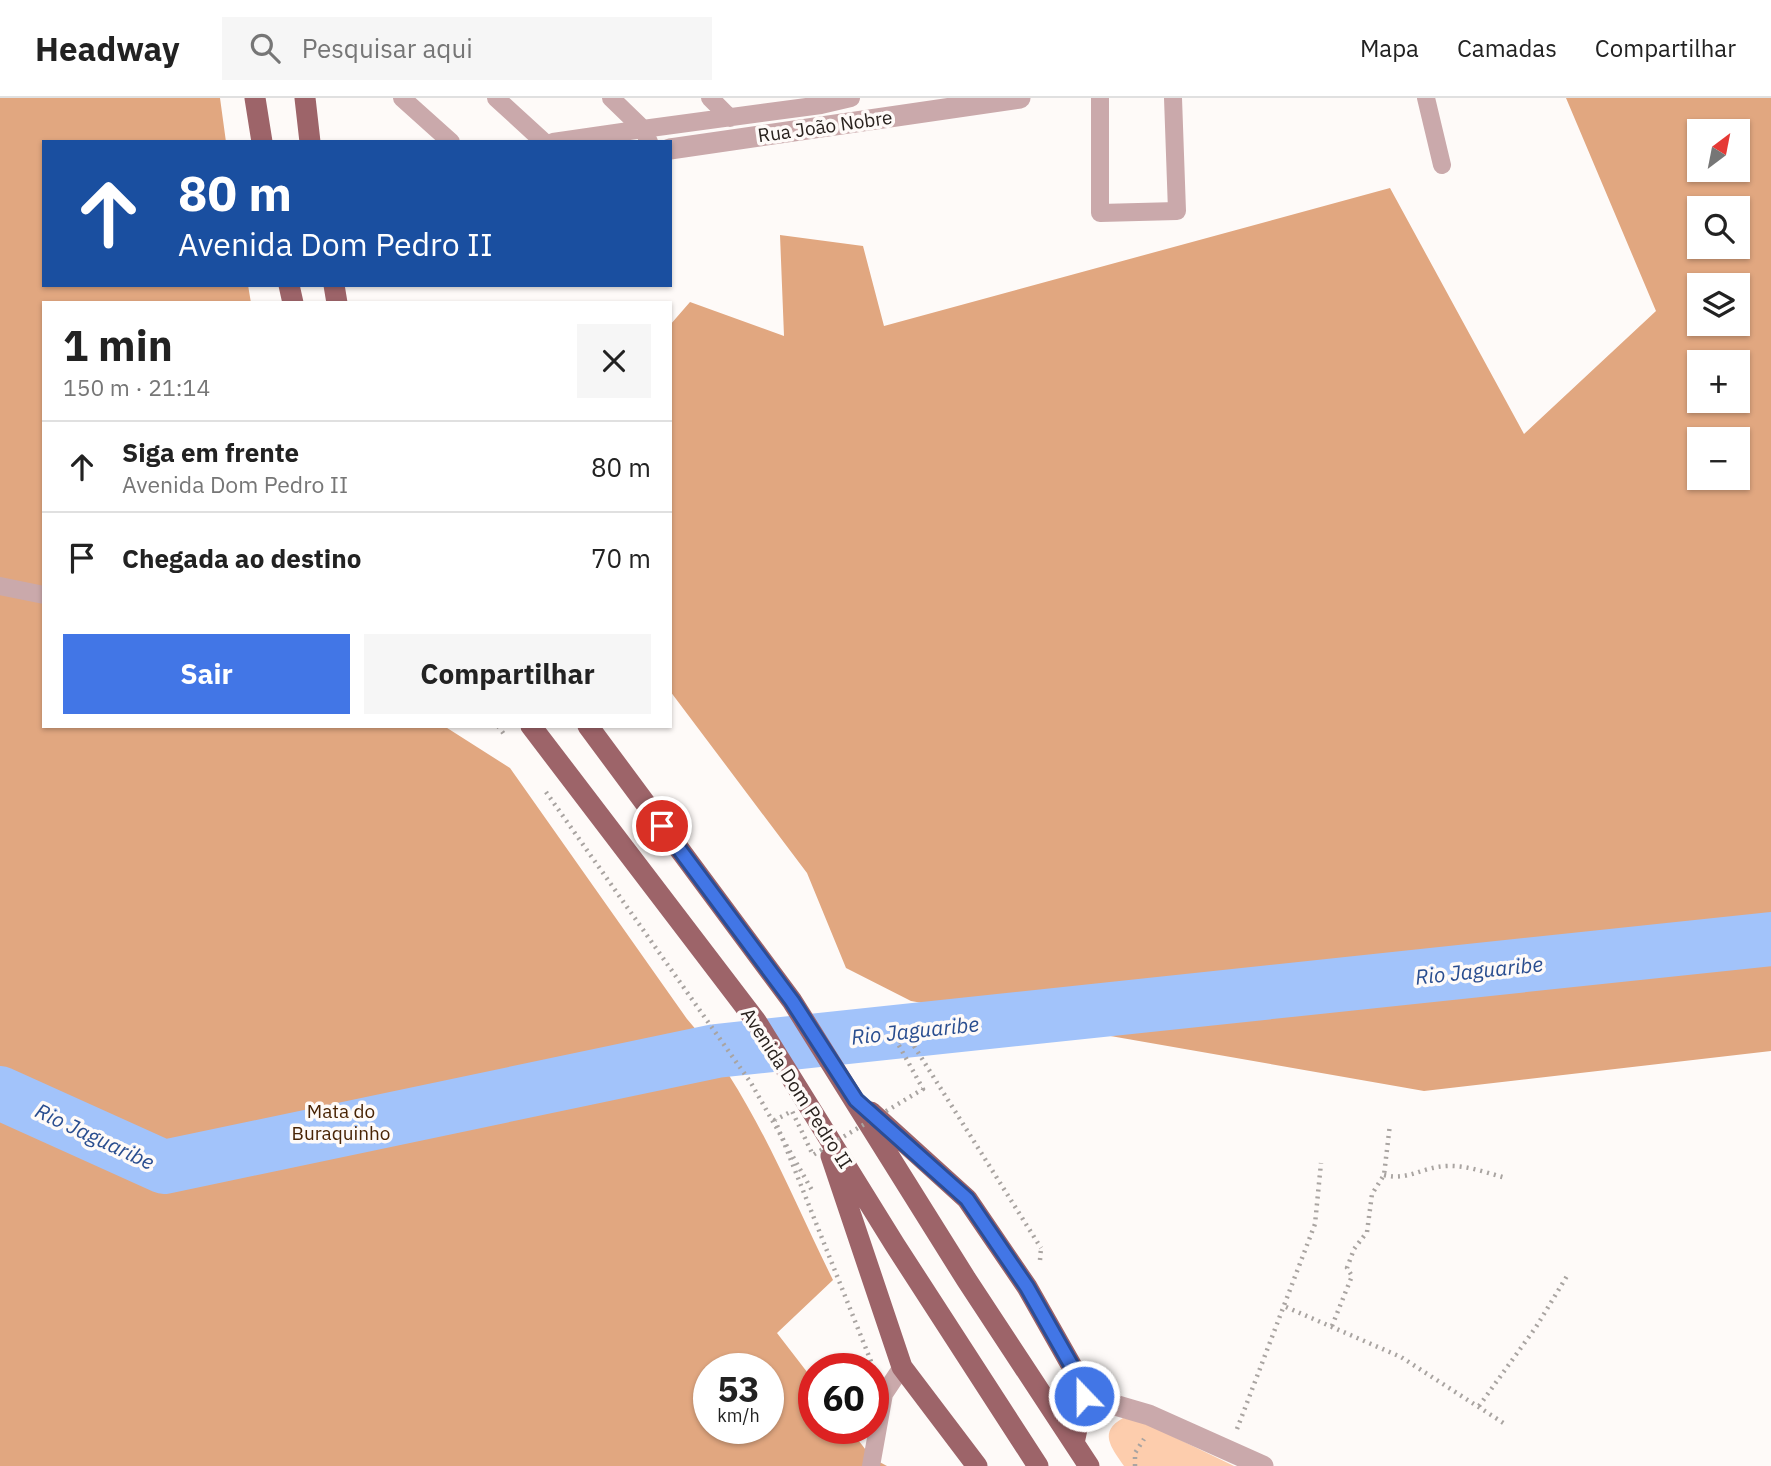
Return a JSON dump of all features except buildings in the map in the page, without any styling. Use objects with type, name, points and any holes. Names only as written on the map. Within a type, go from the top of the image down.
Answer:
[{"type":"main road","points":[[255,98],[262,140]]},
{"type":"main road","points":[[305,98],[310,140]]},
{"type":"main road","name":"Avenida Dom Pedro II","points":[[533,728],[756,1021],[895,1245],[1038,1466]]},
{"type":"main road","points":[[589,728],[792,1001],[1088,1466]]},
{"type":"main road","points":[[856,1100],[967,1199],[1027,1287],[1074,1370],[1084,1396],[1074,1443]]},
{"type":"main road","points":[[819,1120],[902,1367],[977,1466]]},
{"type":"street","name":"Rua João Nobre","points":[[672,149],[913,106],[1020,98]]},
{"type":"street","points":[[1084,1396],[1149,1415],[1263,1466]]},
{"type":"lane","points":[[402,98],[449,140]]},
{"type":"lane","points":[[495,98],[542,140]]},
{"type":"lane","points":[[611,98],[646,135]]},
{"type":"lane","points":[[710,98],[730,118]]},
{"type":"lane","points":[[580,140],[646,135],[851,98]]},
{"type":"lane","points":[[1100,98],[1100,213],[1177,211],[1173,98]]},
{"type":"lane","points":[[1426,98],[1442,165]]},
{"type":"lane","points":[[0,586],[42,596]]},
{"type":"lane","points":[[889,1386],[902,1367]]},
{"type":"lane","points":[[871,1466],[875,1444]]},
{"type":"path","points":[[499,728],[511,744]]},
{"type":"path","points":[[542,788],[751,1083],[815,1195]]},
{"type":"path","points":[[868,1353],[775,1119],[792,1111],[813,1155],[923,1089],[897,1042],[909,1038],[1041,1248]]},
{"type":"path","points":[[1332,1326],[1352,1276],[1347,1268],[1354,1249],[1367,1232],[1371,1194],[1384,1175],[1390,1124]]},
{"type":"path","points":[[1228,1449],[1286,1307],[1315,1224],[1321,1163]]},
{"type":"path","points":[[1384,1175],[1401,1179],[1430,1168],[1448,1166],[1506,1178]]},
{"type":"path","points":[[1479,1406],[1536,1326],[1567,1276]]},
{"type":"path","points":[[853,1297],[872,1349]]},
{"type":"path","points":[[1286,1307],[1401,1357],[1505,1424]]},
{"type":"shaded area","points":[[1123,1418],[1137,1419],[1234,1466],[1124,1466],[1109,1440],[1111,1429]]},
{"type":"green space","name":"Mata do Buraquinho","points":[[0,98],[220,98],[226,140],[42,140],[42,287],[248,287],[251,301],[42,301],[42,728],[447,728],[510,768],[731,1079],[768,1144],[833,1280],[777,1333],[798,1360],[798,1444],[861,1444],[872,1458],[887,1466],[0,1466]]},
{"type":"green space","points":[[1566,98],[1771,98],[1771,1051],[1424,1091],[911,1001],[846,968],[807,873],[672,694],[672,323],[690,302],[784,336],[780,235],[863,246],[884,326],[1390,188],[1524,434],[1656,311]]},
{"type":"waterway","name":"Rio Jaguaribe","points":[[0,1093],[164,1167],[716,1051],[1771,939]]},
{"type":"route","points":[[662,826],[792,1001],[856,1100],[933,1165],[967,1199],[1027,1287],[1074,1370],[1084,1396]]}]
